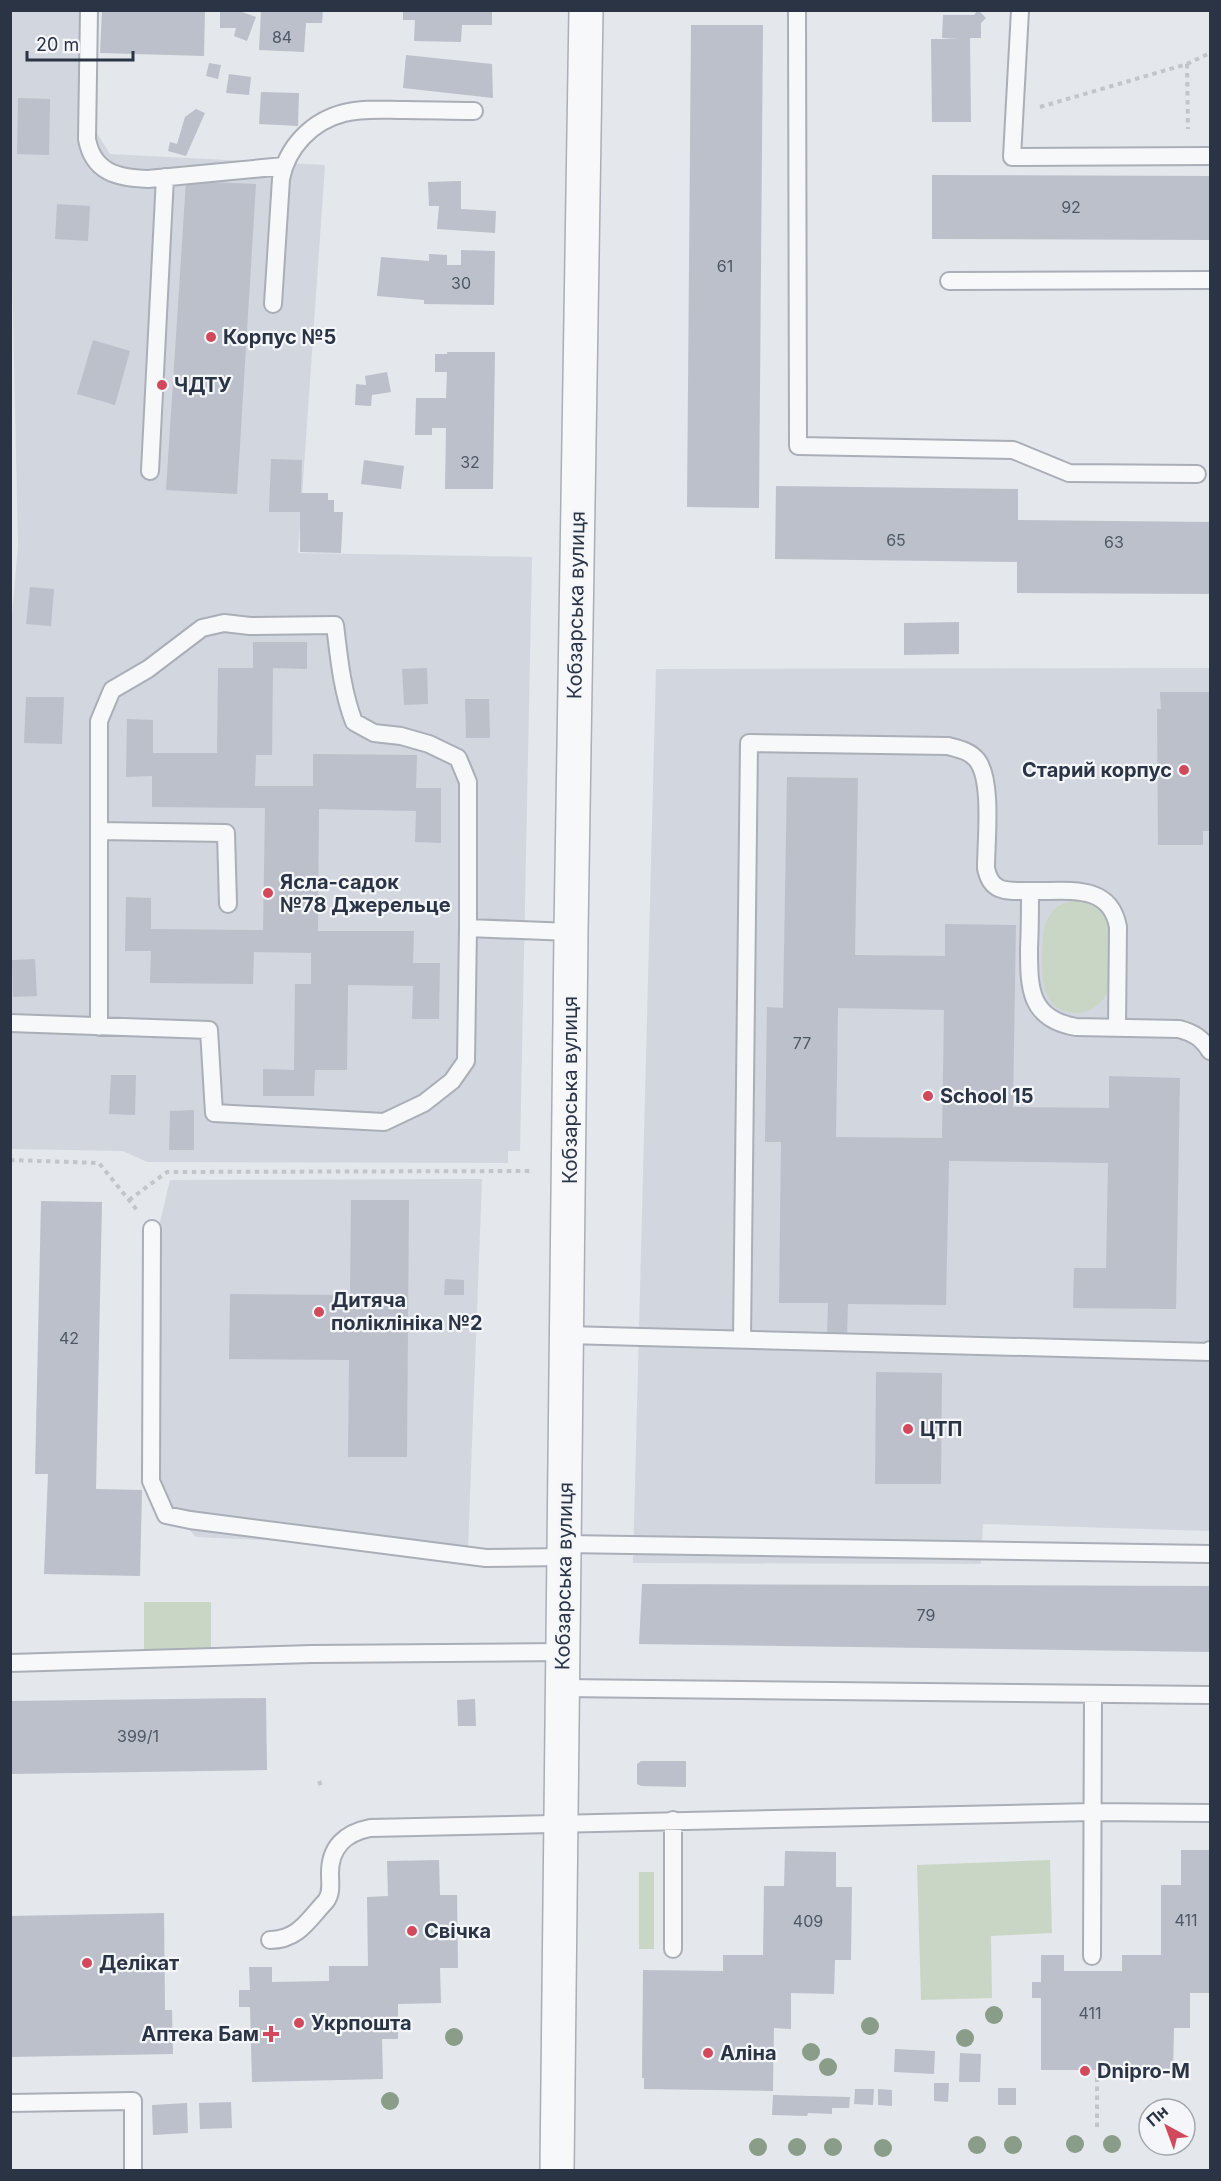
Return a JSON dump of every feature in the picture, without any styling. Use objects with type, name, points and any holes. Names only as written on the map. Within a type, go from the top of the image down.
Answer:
[{"type":"street","name":"Кобзарська вулиця","points":[[557,2170],[571,932],[586,10]]},
{"type":"lane","points":[[89,10],[87,139],[89,152],[97,164],[115,175],[131,179],[284,166]]},
{"type":"lane","points":[[797,10],[798,446],[1013,450],[1069,473],[1197,474]]},
{"type":"lane","points":[[1020,10],[1012,157],[1210,156]]},
{"type":"lane","points":[[273,304],[281,179],[291,152],[306,133],[324,120],[345,113],[367,110],[474,111]]},
{"type":"lane","points":[[150,471],[165,177]]},
{"type":"lane","points":[[949,281],[1210,280]]},
{"type":"lane","points":[[10,1023],[99,1027],[209,1030],[214,1113],[384,1122],[424,1103],[452,1082],[466,1061],[468,782],[458,758],[429,744],[401,736],[374,733],[354,722],[347,705],[341,676],[335,625],[250,626],[224,623],[202,628],[148,669],[112,690],[99,721],[99,1027]]},
{"type":"lane","points":[[742,1340],[749,743],[948,746],[963,750],[976,759],[984,772],[987,787],[986,868],[988,879],[996,888],[1007,891],[1084,892],[1097,895],[1108,902],[1116,914],[1118,927],[1117,1028]]},
{"type":"lane","points":[[99,831],[226,833],[228,904]]},
{"type":"lane","points":[[1030,891],[1029,978],[1031,993],[1037,1006],[1048,1017],[1061,1024],[1179,1029],[1192,1033],[1204,1041],[1210,1051]]},
{"type":"lane","points":[[468,928],[571,932]]},
{"type":"lane","points":[[152,1229],[151,1481],[166,1515],[486,1558],[564,1550],[1210,1554]]},
{"type":"lane","points":[[567,1335],[1210,1352],[1210,1350]]},
{"type":"lane","points":[[10,1663],[312,1654],[563,1652]]},
{"type":"lane","points":[[562,1688],[1210,1695]]},
{"type":"lane","points":[[1092,1956],[1093,1695]]},
{"type":"lane","points":[[270,1940],[282,1940],[294,1935],[326,1901],[330,1896],[330,1870],[333,1854],[341,1840],[354,1831],[370,1828],[1092,1812],[1210,1813]]},
{"type":"lane","points":[[673,1820],[674,1949]]},
{"type":"lane","points":[[10,2103],[132,2101],[133,2170]]},
{"type":"path","points":[[1013,115],[1187,64],[1210,53]]},
{"type":"path","points":[[1187,64],[1188,155]]},
{"type":"path","points":[[10,1160],[99,1163],[152,1229]]},
{"type":"path","points":[[129,1200],[167,1172],[530,1171]]},
{"type":"path","points":[[320,1781],[321,1789]]},
{"type":"path","points":[[1097,2073],[1097,2127]]},
{"type":"shaded area","name":"Ясла-садок №78 Джерельце","points":[[11,11],[93,11],[91,124],[110,154],[325,165],[298,553],[532,557],[520,1151],[508,1151],[508,1163],[147,1162],[123,1151],[11,1149],[10,637],[18,546],[11,224]]},
{"type":"shaded area","name":"School 15","points":[[1210,668],[1210,1531],[983,1524],[981,1564],[633,1563],[656,669]]},
{"type":"shaded area","points":[[482,1179],[468,1549],[196,1537],[170,1509],[155,1477],[157,1235],[170,1180]]},
{"type":"green space","points":[[1077,900],[1102,911],[1109,928],[1112,952],[1111,977],[1106,995],[1097,1005],[1080,1013],[1064,1011],[1056,1007],[1046,993],[1042,974],[1044,931],[1049,916],[1061,905]]},
{"type":"green space","points":[[144,1602],[211,1602],[211,1652],[144,1652]]},
{"type":"green space","points":[[1050,1860],[1052,1933],[991,1936],[992,1998],[921,2000],[917,1865]]},
{"type":"green space","points":[[639,1872],[654,1872],[654,1949],[639,1949]]},
{"type":"building","points":[[102,10],[205,10],[204,56],[100,53]]},
{"type":"building","points":[[220,10],[243,10],[242,12],[256,17],[247,41],[234,36],[236,28],[220,28]]},
{"type":"building","points":[[261,10],[323,10],[322,23],[306,23],[304,52],[259,50]]},
{"type":"building","points":[[403,10],[492,10],[492,25],[462,25],[461,42],[414,41],[415,20],[403,20]]},
{"type":"building","points":[[978,10],[986,18],[981,23],[981,38],[970,38],[971,122],[932,122],[931,39],[958,39],[942,38],[943,15],[974,15]]},
{"type":"building","points":[[691,25],[763,25],[759,508],[687,507]]},
{"type":"building","points":[[406,55],[492,64],[493,98],[403,88]]},
{"type":"building","points":[[209,63],[221,65],[218,79],[206,76]]},
{"type":"building","points":[[229,74],[251,77],[249,95],[226,93]]},
{"type":"building","points":[[261,92],[299,93],[298,126],[259,124]]},
{"type":"building","points":[[18,98],[50,99],[49,155],[17,154]]},
{"type":"building","points":[[196,109],[205,113],[186,156],[168,151],[170,142],[177,144],[185,117]]},
{"type":"building","points":[[932,175],[1210,176],[1210,240],[932,239]]},
{"type":"building","name":"Корпус №5","points":[[186,181],[256,184],[237,494],[166,490]]},
{"type":"building","points":[[461,181],[461,209],[496,211],[495,233],[437,229],[439,206],[429,206],[428,182]]},
{"type":"building","points":[[57,204],[90,206],[88,241],[55,239]]},
{"type":"building","points":[[461,250],[495,251],[494,305],[424,304],[424,300],[377,296],[381,257],[429,261],[429,254],[447,255],[447,265],[461,265]]},
{"type":"building","points":[[93,340],[130,351],[115,405],[77,394]]},
{"type":"building","points":[[447,352],[495,352],[493,489],[445,489],[446,428],[432,428],[432,435],[415,435],[416,398],[446,398],[447,372],[435,372],[435,354],[447,354]]},
{"type":"building","points":[[387,372],[391,392],[372,395],[371,406],[355,405],[356,384],[366,385],[365,376]]},
{"type":"building","points":[[271,459],[302,460],[301,493],[328,493],[328,500],[334,500],[334,512],[343,512],[341,553],[300,552],[300,512],[269,512]]},
{"type":"building","points":[[364,460],[404,466],[401,489],[361,484]]},
{"type":"building","points":[[776,486],[1018,489],[1018,520],[1210,522],[1210,594],[1017,593],[1017,562],[775,559]]},
{"type":"building","points":[[30,587],[54,589],[51,626],[26,624]]},
{"type":"building","points":[[959,622],[959,654],[904,655],[904,623]]},
{"type":"building","points":[[253,642],[307,642],[307,669],[273,668],[272,755],[256,755],[255,786],[313,786],[313,754],[417,755],[416,788],[441,788],[441,843],[415,842],[416,811],[319,809],[318,931],[414,931],[413,963],[440,963],[439,1019],[412,1019],[413,986],[348,985],[347,1070],[315,1070],[314,1096],[263,1096],[263,1069],[294,1070],[295,984],[311,984],[311,953],[254,952],[253,984],[150,983],[151,951],[125,951],[126,897],[151,898],[151,929],[263,930],[265,808],[152,807],[152,776],[126,777],[127,719],[153,720],[153,753],[217,753],[218,668],[253,668]]},
{"type":"building","points":[[427,668],[428,704],[404,705],[402,669]]},
{"type":"building","name":"Старий корпус","points":[[1160,692],[1210,692],[1210,831],[1203,831],[1203,845],[1158,845],[1157,709],[1161,709]]},
{"type":"building","points":[[26,697],[64,697],[62,744],[24,743]]},
{"type":"building","points":[[465,699],[489,699],[490,738],[466,738]]},
{"type":"building","points":[[787,777],[858,778],[855,955],[945,956],[945,924],[1016,925],[1013,1107],[1109,1108],[1109,1076],[1180,1078],[1176,1309],[1073,1308],[1074,1268],[1106,1268],[1108,1163],[949,1161],[946,1305],[848,1304],[847,1335],[827,1335],[828,1303],[779,1303],[781,1142],[765,1142],[767,1007],[783,1008]],"holes":[[[838,1008],[944,1010],[942,1138],[836,1137]]]},
{"type":"building","points":[[35,959],[37,996],[13,997],[12,960]]},
{"type":"building","points":[[111,1075],[136,1075],[135,1115],[109,1114]]},
{"type":"building","points":[[194,1110],[194,1150],[169,1150],[170,1111]]},
{"type":"building","name":"Дитяча поліклініка №2","points":[[351,1200],[409,1200],[407,1457],[348,1457],[349,1360],[229,1359],[230,1294],[350,1295]]},
{"type":"building","points":[[41,1201],[102,1202],[96,1489],[142,1490],[140,1576],[44,1574],[48,1474],[35,1474]]},
{"type":"building","points":[[445,1279],[464,1280],[464,1295],[444,1295]]},
{"type":"building","name":"ЦТП","points":[[876,1372],[942,1373],[941,1484],[875,1484]]},
{"type":"building","points":[[642,1584],[1210,1586],[1210,1652],[639,1644]]},
{"type":"building","points":[[266,1698],[267,1770],[10,1774],[10,1701]]},
{"type":"building","points":[[475,1699],[476,1726],[458,1726],[457,1700]]},
{"type":"building","points":[[641,1761],[686,1761],[686,1787],[637,1784],[637,1764]]},
{"type":"building","points":[[1181,1850],[1210,1850],[1210,1993],[1190,1993],[1190,2028],[1174,2028],[1173,2070],[1041,2070],[1041,1998],[1032,1998],[1032,1982],[1041,1982],[1041,1955],[1064,1955],[1064,1971],[1122,1971],[1122,1955],[1161,1955],[1161,1885],[1181,1885]]},
{"type":"building","points":[[785,1851],[836,1852],[836,1887],[852,1887],[851,1960],[835,1960],[834,1994],[791,1993],[791,2029],[774,2028],[773,2091],[644,2089],[644,2078],[642,2078],[643,1970],[723,1971],[723,1955],[763,1955],[764,1886],[784,1886]]},
{"type":"building","points":[[439,1860],[440,1895],[457,1895],[458,1968],[440,1968],[441,2003],[398,2004],[398,2039],[382,2039],[383,2079],[252,2082],[250,2007],[239,2007],[239,1990],[250,1990],[249,1967],[272,1967],[272,1982],[329,1981],[329,1966],[368,1966],[367,1897],[388,1896],[387,1861]]},
{"type":"building","name":"Делікат","points":[[164,1913],[165,2010],[172,2010],[173,2054],[10,2057],[10,1916]]},
{"type":"building","points":[[895,2049],[935,2051],[934,2074],[894,2072]]},
{"type":"building","points":[[960,2053],[981,2054],[980,2082],[959,2082]]},
{"type":"building","points":[[934,2083],[949,2083],[948,2102],[934,2101]]},
{"type":"building","points":[[998,2088],[1016,2088],[1016,2105],[998,2105]]},
{"type":"building","points":[[855,2089],[874,2089],[873,2105],[854,2104]]},
{"type":"building","points":[[878,2089],[892,2090],[892,2106],[878,2105]]},
{"type":"building","points":[[773,2095],[850,2097],[849,2108],[832,2108],[832,2114],[772,2115]]},
{"type":"building","points":[[231,2102],[232,2128],[200,2129],[199,2103]]},
{"type":"building","points":[[187,2103],[188,2133],[153,2135],[152,2105]]},
{"type":"place","name":"Корпус №5","points":[[211,337]]},
{"type":"place","name":"ЧДТУ","points":[[162,385]]},
{"type":"place","name":"Старий корпус","points":[[1184,770]]},
{"type":"place","name":"Ясла-садок №78 Джерельце","points":[[268,893]]},
{"type":"place","name":"School 15","points":[[928,1096]]},
{"type":"place","name":"Дитяча поліклініка №2","points":[[319,1312]]},
{"type":"place","name":"ЦТП","points":[[908,1429]]},
{"type":"place","name":"Свічка","points":[[412,1931]]},
{"type":"place","name":"Делікат","points":[[87,1963]]},
{"type":"place","name":"Укрпошта","points":[[299,2023]]},
{"type":"place","name":"Аптека Бам","points":[[271,2034]]},
{"type":"place","name":"Аліна","points":[[708,2053]]},
{"type":"place","name":"Dnipro-M","points":[[1085,2071]]}]
